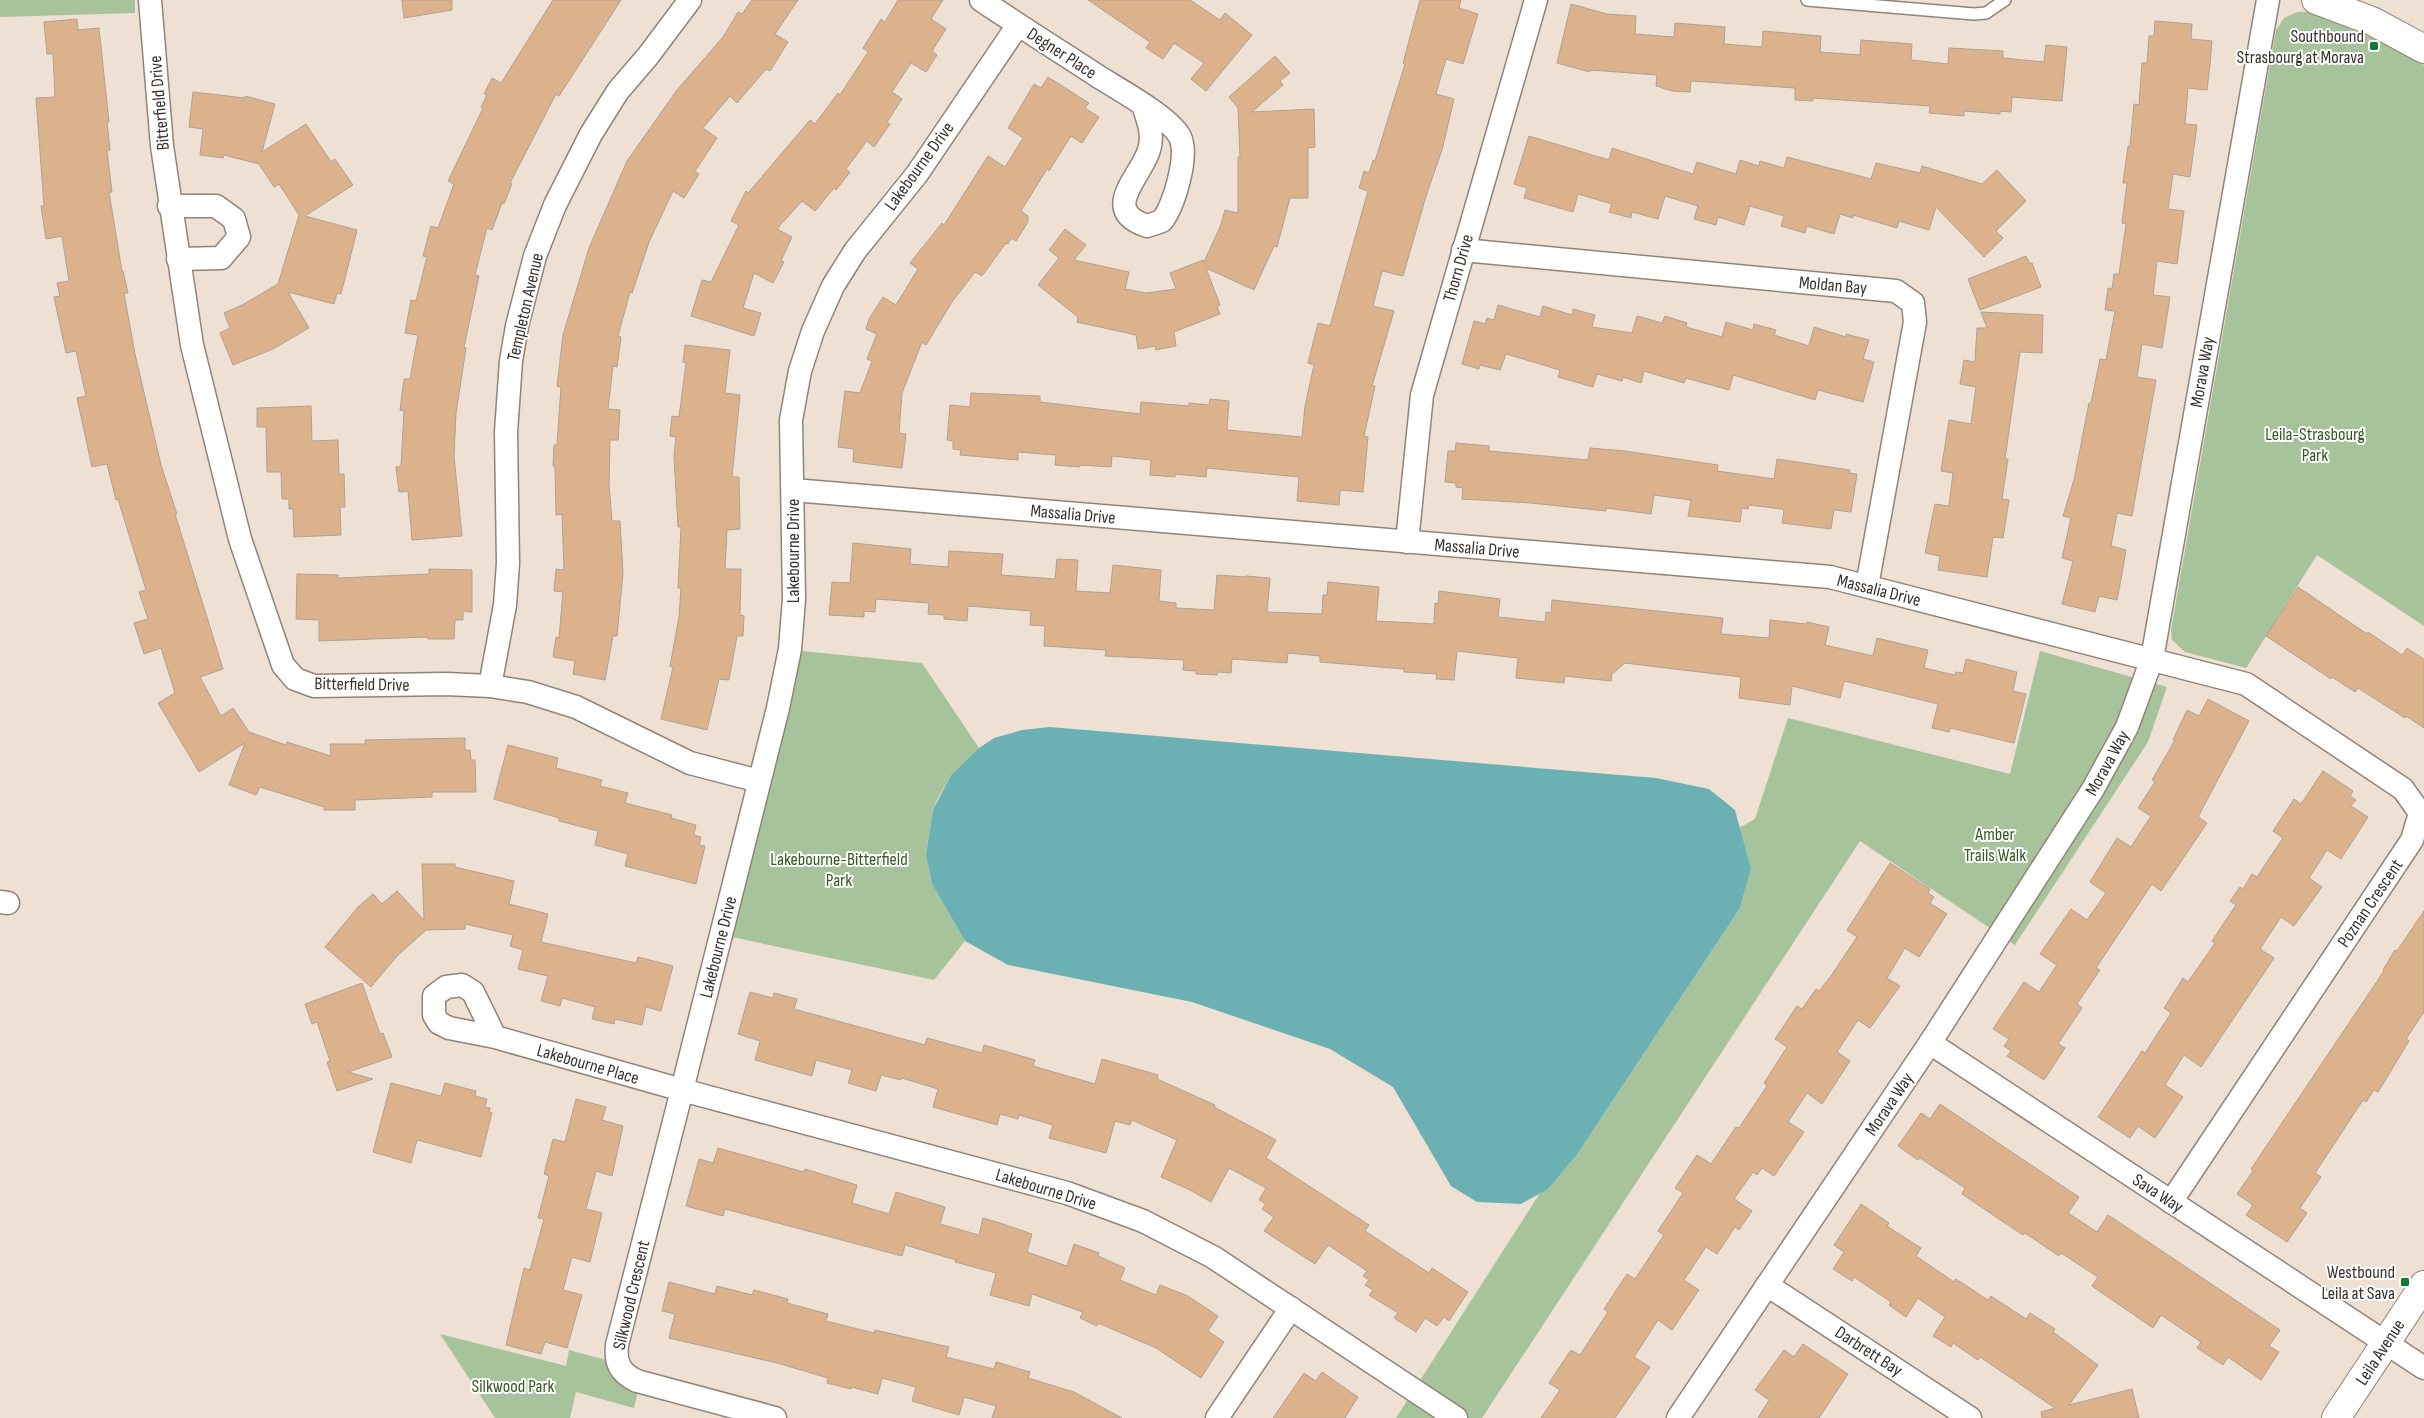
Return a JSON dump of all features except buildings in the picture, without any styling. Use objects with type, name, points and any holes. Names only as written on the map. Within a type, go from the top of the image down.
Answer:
[{"type":"street","name":"Bitterfield Drive","points":[[150,0],[162,146],[192,345],[240,539],[282,665],[295,680],[314,686],[490,686],[554,699],[576,707],[690,763],[759,781]]},
{"type":"street","name":"Templeton Avenue","points":[[490,686],[505,605],[508,563],[506,432],[511,361],[517,326],[535,256],[555,206],[591,134],[618,91],[648,56],[690,0]]},
{"type":"street","name":"Degner Place","points":[[981,0],[1143,105],[1174,127],[1181,139],[1182,150],[1179,177],[1167,214],[1162,221],[1147,226],[1132,219],[1126,210],[1124,198],[1150,149],[1151,130],[1143,105]]},
{"type":"street","name":"Thorn Drive","points":[[1407,542],[1422,395],[1536,0]]},
{"type":"street","name":"Morava Way","points":[[1678,1418],[1930,1044],[2093,789],[2127,727],[2152,659],[2268,0]]},
{"type":"street","points":[[2316,0],[2372,21],[2424,48]]},
{"type":"street","name":"Lakebourne Drive","points":[[1018,25],[917,174],[854,251],[829,294],[813,331],[796,390],[790,444],[793,490],[794,600],[790,649],[778,708],[682,1090],[1067,1193],[1143,1221],[1213,1257],[1456,1418]]},
{"type":"street","points":[[170,206],[216,206],[234,219],[239,237],[222,258],[178,259]]},
{"type":"street","name":"Moldan Bay","points":[[1463,250],[1896,290],[1913,303],[1915,322],[1867,586]]},
{"type":"street","name":"Massalia Drive","points":[[793,490],[1830,577],[2152,659]]},
{"type":"street","name":"Poznan Crescent","points":[[2152,659],[2246,684],[2403,789],[2420,813],[2412,840],[2171,1202]]},
{"type":"street","name":"Lakebourne Place","points":[[495,1038],[682,1090]]},
{"type":"street","name":"Sava Way","points":[[1930,1044],[2424,1368]]},
{"type":"street","name":"Silkwood Crescent","points":[[682,1090],[617,1345],[616,1361],[624,1374],[637,1381],[765,1417]]},
{"type":"street","name":"Darbrett Bay","points":[[1767,1285],[1970,1418]]},
{"type":"street","name":"Leila Avenue","points":[[2336,1418],[2424,1285]]},
{"type":"street","points":[[1217,1418],[1291,1308]]},
{"type":"lane","points":[[1807,0],[1974,14],[1986,13],[2005,0]]},
{"type":"green space","points":[[0,0],[135,0],[135,13],[0,17]]},
{"type":"green space","name":"Leila-Strasbourg Park","points":[[2297,12],[2310,12],[2392,46],[2424,65],[2424,626],[2317,555],[2246,668],[2185,652],[2172,640],[2171,630],[2276,30],[2284,18]]},
{"type":"green space","name":"Lakebourne-Bitterfield Park","points":[[802,651],[922,663],[979,748],[951,775],[933,810],[926,853],[932,884],[965,941],[934,980],[732,937]]},
{"type":"green space","name":"Amber Trails Walk","points":[[2040,651],[2167,687],[2148,742],[2015,945],[1860,841],[1482,1418],[1396,1418],[1540,1193],[1548,1189],[1576,1156],[1740,908],[1751,869],[1739,828],[1755,819],[1788,718],[2010,774]]},
{"type":"green space","name":"Silkwood Park","points":[[440,1334],[566,1366],[569,1350],[606,1360],[613,1377],[626,1386],[638,1391],[634,1408],[576,1392],[570,1418],[495,1418]]},
{"type":"water","points":[[1050,727],[1656,778],[1709,789],[1735,810],[1751,869],[1740,908],[1576,1156],[1548,1189],[1521,1204],[1477,1202],[1451,1186],[1393,1087],[1330,1049],[1192,1002],[1008,965],[965,941],[932,884],[926,854],[933,810],[951,775],[979,748],[994,738],[1022,730]]},
{"type":"place","name":"Southbound Strasbourg at Morava","points":[[2374,46]]},
{"type":"place","name":"Westbound Leila at Sava","points":[[2405,1282]]}]
